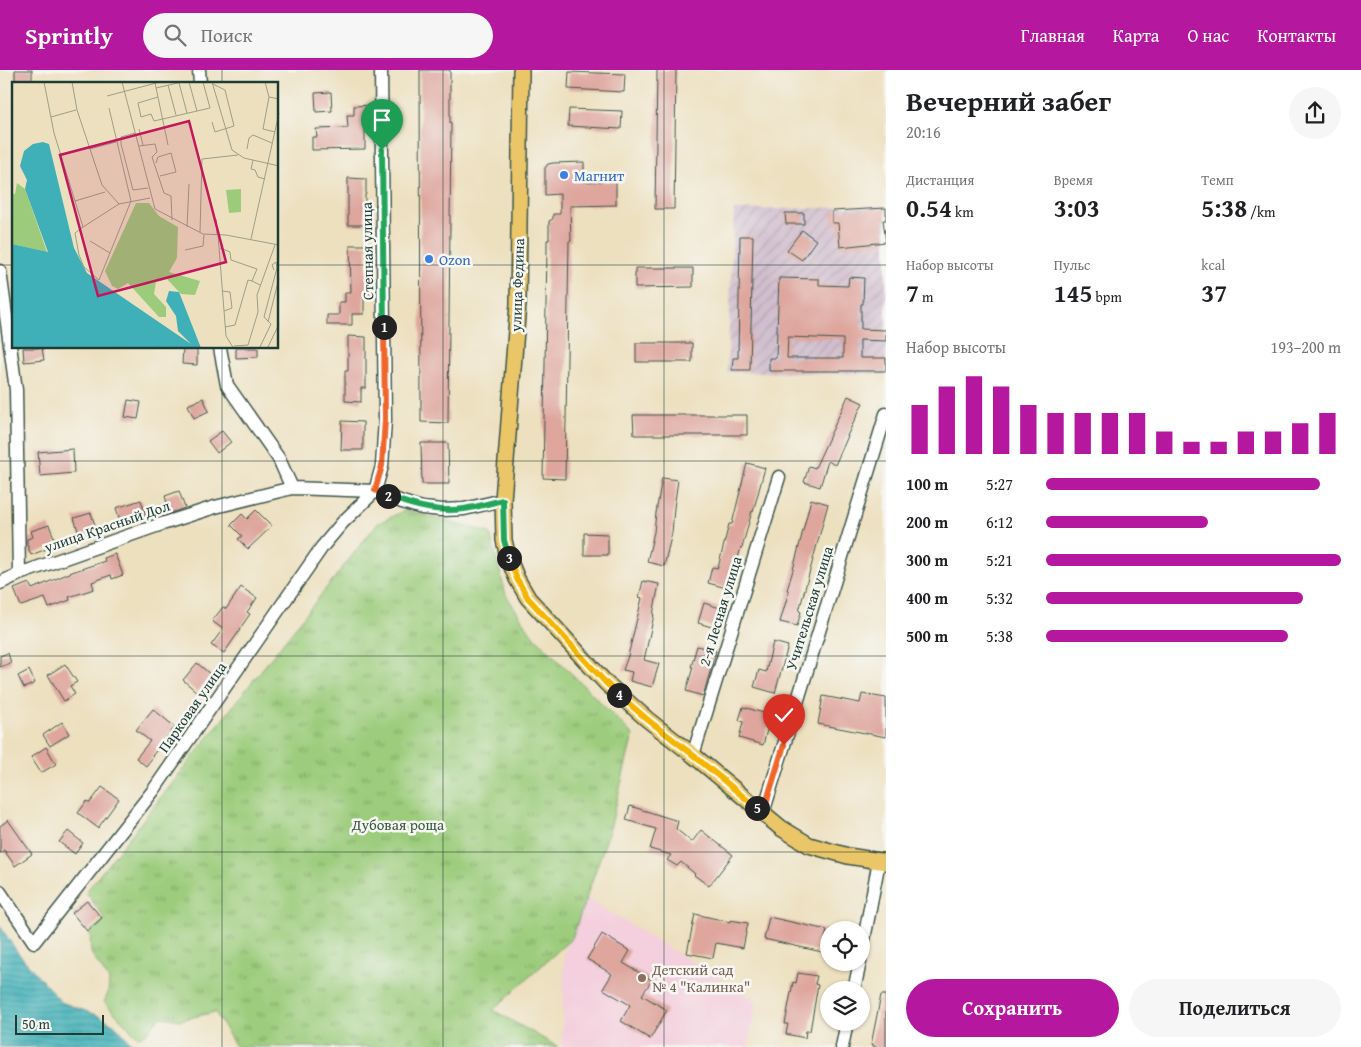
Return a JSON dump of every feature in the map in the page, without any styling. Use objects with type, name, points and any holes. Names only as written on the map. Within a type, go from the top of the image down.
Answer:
[{"type":"main road","name":"улица Федина","points":[[520,70],[518,304],[503,500],[504,540],[508,557],[517,579],[528,598],[606,683],[648,720],[781,828],[809,845],[848,856],[882,861]]},
{"type":"street","name":"Степная улица","points":[[375,490],[382,466],[385,420],[381,70]]},
{"type":"street","points":[[0,271],[16,390],[18,574]]},
{"type":"street","points":[[220,349],[226,385],[279,459],[292,488]]},
{"type":"street","name":"Учительская улица","points":[[763,813],[886,414]]},
{"type":"street","name":"2-я Лесная улица","points":[[693,755],[779,477]]},
{"type":"street","name":"улица Красный Дол","points":[[0,583],[18,574],[159,525],[215,507],[292,488],[375,490],[402,502],[422,508],[442,510],[464,509],[503,500]]},
{"type":"street","name":"Парковая улица","points":[[0,892],[34,942],[153,791],[322,547],[343,522],[375,490]]},
{"type":"street","points":[[869,921],[882,861]]},
{"type":"street","points":[[842,1047],[845,1031]]},
{"type":"shaded area","points":[[886,206],[886,374],[727,372],[734,210]]},
{"type":"shaded area","name":"Детский сад № 4 \"Калинка\"","points":[[583,896],[757,1001],[748,1047],[562,1047],[564,955]]},
{"type":"green space","name":"Дубовая роща","points":[[405,510],[490,533],[506,595],[531,633],[633,735],[610,829],[572,938],[493,1010],[558,1047],[236,1047],[215,1012],[181,1020],[160,1017],[146,1034],[137,1036],[104,1002],[108,993],[109,980],[91,953],[90,932],[105,919],[86,892],[377,524]]},
{"type":"water","points":[[0,926],[18,953],[61,1002],[99,1016],[115,1025],[135,1047],[0,1047]]},
{"type":"building","points":[[15,70],[32,70],[32,82],[15,82]]},
{"type":"building","points":[[420,70],[450,70],[448,423],[421,422]]},
{"type":"building","points":[[657,70],[676,70],[674,209],[655,209]]},
{"type":"building","points":[[569,72],[625,74],[624,92],[568,89]]},
{"type":"building","points":[[331,92],[332,111],[316,112],[315,93]]},
{"type":"building","points":[[372,105],[372,128],[365,128],[365,149],[312,150],[312,137],[317,137],[316,129],[348,128],[347,115],[354,115],[354,106]]},
{"type":"building","points":[[569,109],[622,111],[621,129],[568,126]]},
{"type":"building","points":[[584,162],[584,182],[616,181],[616,205],[570,206],[571,241],[569,241],[565,479],[543,478],[547,240],[549,240],[549,221],[553,219],[553,214],[560,214],[560,194],[545,195],[545,168],[548,164],[553,163]]},
{"type":"building","points":[[348,178],[366,179],[365,225],[348,225]]},
{"type":"building","points":[[886,208],[886,220],[883,220],[886,242],[840,247],[838,223],[832,223],[832,211]]},
{"type":"building","points":[[785,213],[804,213],[804,224],[786,224]]},
{"type":"building","points":[[802,230],[816,240],[802,260],[787,250]]},
{"type":"building","points":[[740,236],[753,236],[750,370],[732,370],[733,358],[738,358]]},
{"type":"building","points":[[350,245],[367,245],[367,283],[375,283],[375,296],[364,296],[364,314],[352,314],[352,325],[327,325],[327,315],[339,315],[339,302],[345,302],[345,293],[351,293]]},
{"type":"building","points":[[635,268],[693,268],[693,287],[635,288]]},
{"type":"building","points":[[849,277],[864,278],[861,329],[886,330],[886,341],[860,340],[860,358],[886,358],[886,371],[769,371],[769,358],[776,358],[779,278],[819,279],[819,285],[848,286]],"holes":[[[788,337],[843,339],[843,358],[787,358]]]},
{"type":"building","points":[[348,336],[366,337],[366,388],[361,388],[361,402],[345,401],[345,371],[348,371]]},
{"type":"building","points":[[636,343],[692,343],[692,362],[636,362]]},
{"type":"building","points":[[23,349],[42,349],[44,360],[24,362]]},
{"type":"building","points":[[183,349],[197,349],[197,365],[182,364]]},
{"type":"building","points":[[236,349],[258,349],[258,357],[236,358]]},
{"type":"building","points":[[848,396],[863,403],[835,465],[828,461],[820,487],[804,482],[809,466],[815,468]]},
{"type":"building","points":[[203,398],[209,411],[194,418],[188,405]]},
{"type":"building","points":[[128,400],[141,402],[138,419],[125,417]]},
{"type":"building","points":[[633,415],[747,415],[747,435],[634,435]]},
{"type":"building","points":[[342,421],[363,422],[363,450],[341,450]]},
{"type":"building","points":[[222,431],[231,442],[217,453],[208,441]]},
{"type":"building","points":[[421,443],[448,443],[449,484],[422,484]]},
{"type":"building","points":[[73,449],[74,473],[40,476],[38,452]]},
{"type":"building","points":[[747,463],[765,468],[730,589],[708,583],[712,567],[718,568],[729,524],[732,524]]},
{"type":"building","points":[[662,478],[678,480],[672,533],[664,566],[647,562],[654,532]]},
{"type":"building","points":[[179,491],[185,508],[162,516],[159,506],[167,503],[165,496]]},
{"type":"building","points":[[811,499],[828,504],[799,611],[801,612],[797,626],[780,622]]},
{"type":"building","points":[[141,500],[146,516],[121,524],[116,508]]},
{"type":"building","points":[[256,510],[272,526],[248,549],[238,539],[242,536],[231,525],[242,514],[247,519]]},
{"type":"building","points":[[91,513],[97,531],[80,537],[74,518]]},
{"type":"building","points":[[49,525],[57,545],[31,555],[27,539],[33,537],[31,531]]},
{"type":"building","points":[[584,533],[608,534],[608,555],[584,555]]},
{"type":"building","points":[[115,554],[123,575],[112,579],[111,575],[92,582],[94,589],[69,597],[70,600],[49,608],[45,598],[21,606],[14,589],[29,583],[32,589],[72,572],[105,561],[104,558]]},
{"type":"building","points":[[643,581],[659,584],[644,660],[659,664],[652,687],[630,681],[632,672],[623,670],[642,598],[639,597]]},
{"type":"building","points":[[241,587],[257,598],[247,612],[250,614],[224,653],[211,645],[223,629],[212,621],[223,607],[226,609]]},
{"type":"building","points":[[704,603],[720,608],[715,628],[698,623]]},
{"type":"building","points":[[773,642],[788,646],[775,693],[754,687],[759,670],[766,672]]},
{"type":"building","points":[[697,646],[716,651],[703,696],[686,691]]},
{"type":"building","points":[[8,653],[11,663],[0,667],[0,656]]},
{"type":"building","points":[[197,663],[211,675],[197,692],[183,680]]},
{"type":"building","points":[[65,664],[77,682],[70,686],[75,694],[64,701],[48,675]]},
{"type":"building","points":[[29,670],[35,683],[24,688],[18,676]]},
{"type":"building","points":[[862,694],[886,698],[886,737],[818,724],[823,696],[860,703]]},
{"type":"building","points":[[743,707],[771,715],[763,745],[739,738],[743,722],[739,720]]},
{"type":"building","points":[[153,709],[175,727],[146,766],[136,758],[150,741],[136,730]]},
{"type":"building","points":[[62,722],[69,734],[50,746],[43,735]]},
{"type":"building","points":[[46,747],[56,764],[41,773],[31,757]]},
{"type":"building","points":[[102,787],[119,799],[98,828],[78,813],[87,801],[90,803]]},
{"type":"building","points":[[630,806],[678,821],[676,829],[692,842],[701,830],[733,855],[709,886],[681,862],[677,866],[667,860],[671,855],[650,849],[656,829],[626,820]]},
{"type":"building","points":[[8,820],[32,854],[15,866],[4,850],[0,853],[0,826]]},
{"type":"building","points":[[68,831],[83,843],[75,854],[59,842]]},
{"type":"building","points":[[87,901],[102,918],[87,931],[72,913]]},
{"type":"building","points":[[695,914],[730,922],[730,920],[748,923],[743,948],[716,943],[713,958],[687,953]]},
{"type":"building","points":[[769,917],[820,928],[820,952],[764,939]]},
{"type":"building","points":[[602,934],[630,951],[623,963],[652,980],[642,995],[667,1010],[650,1039],[621,1021],[630,1005],[603,989],[612,974],[587,959]]},
{"type":"building","points":[[798,973],[817,976],[815,984],[818,985],[810,1031],[806,1031],[805,1038],[786,1034],[788,1024],[785,1024],[793,982],[796,983]]},
{"type":"building","points":[[881,995],[886,995],[886,1047],[874,1047],[874,1045],[871,1045]]},
{"type":"place","name":"Магнит","points":[[564,175]]},
{"type":"place","name":"Ozon","points":[[429,259]]},
{"type":"place","name":"Детский сад № 4 \"Калинка\"","points":[[642,978]]},
{"type":"route","points":[[382,150],[385,420],[382,466],[375,490],[402,502],[422,508],[442,510],[464,509],[503,500],[504,540],[508,557],[517,579],[528,598],[606,683],[648,720],[763,813],[784,745]]}]
